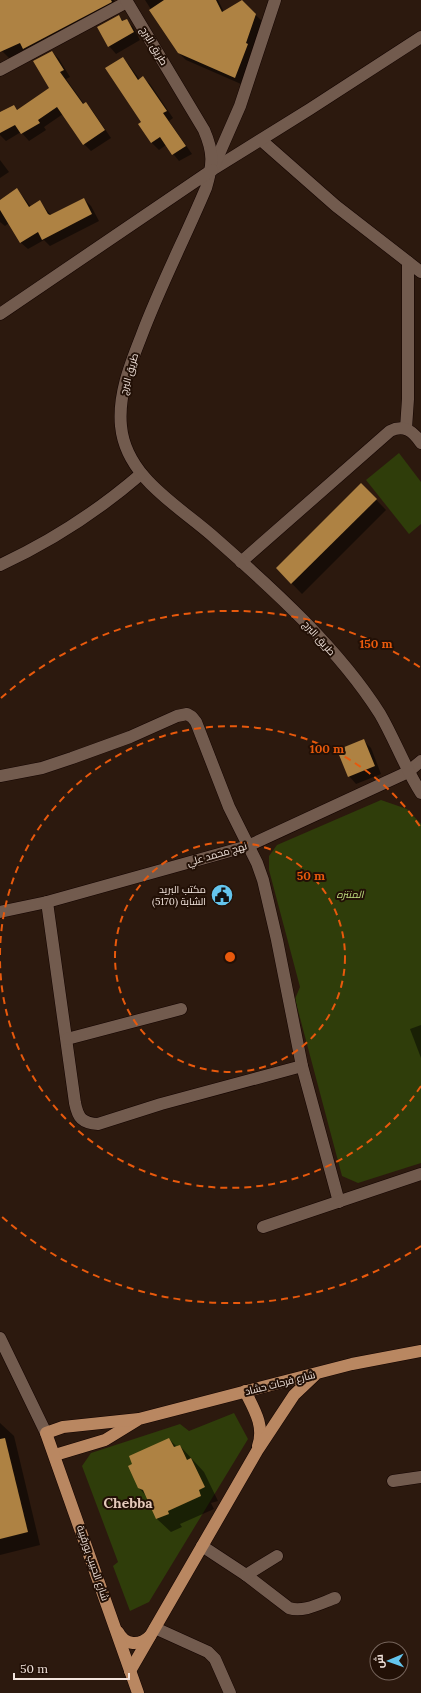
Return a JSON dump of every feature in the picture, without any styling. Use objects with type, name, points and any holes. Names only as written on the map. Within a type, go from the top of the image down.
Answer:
[{"type":"main road","name":"شارع فرحات حشاد","points":[[46,1433],[63,1427],[139,1419],[352,1364],[421,1351]]},
{"type":"main road","points":[[130,1671],[257,1451],[294,1395],[305,1383],[320,1373]]},
{"type":"main road","points":[[245,1391],[260,1426],[260,1439],[257,1451]]},
{"type":"main road","name":"شارع فرحات حشاد","points":[[55,1455],[105,1440],[139,1419]]},
{"type":"main road","name":"شارع الحبيب بورقيبة","points":[[46,1433],[138,1693]]},
{"type":"main road","points":[[116,1630],[123,1640],[134,1644],[145,1640],[154,1630]]},
{"type":"street","points":[[212,170],[240,106],[275,0]]},
{"type":"street","points":[[0,70],[126,1]]},
{"type":"street","name":"طريق البرج","points":[[126,1],[204,130],[211,146],[212,170],[203,194],[153,305],[124,387],[121,426],[125,445],[132,461],[141,474],[242,562],[318,636],[353,678],[380,715],[408,772],[421,793]]},
{"type":"street","points":[[0,314],[212,170],[421,37]]},
{"type":"street","points":[[261,140],[336,206],[421,272]]},
{"type":"street","points":[[406,428],[408,399],[408,262]]},
{"type":"street","points":[[242,562],[390,431],[397,427],[406,428],[414,433],[421,443]]},
{"type":"street","points":[[0,565],[46,542],[75,525],[98,509],[141,474]]},
{"type":"street","points":[[0,776],[42,768],[72,758],[130,737],[177,716],[187,714],[196,722],[229,807],[257,863],[270,909],[302,1066],[339,1202]]},
{"type":"street","name":"نهج محمد علي","points":[[0,912],[47,902],[248,846],[408,772],[421,761]]},
{"type":"street","points":[[47,902],[77,1112],[81,1119],[88,1123],[103,1122],[161,1104],[302,1066]]},
{"type":"street","points":[[67,1039],[180,1009]]},
{"type":"street","points":[[263,1227],[421,1174]]},
{"type":"street","points":[[0,1338],[4,1358],[46,1433]]},
{"type":"street","points":[[393,1481],[421,1476]]},
{"type":"street","points":[[202,1546],[246,1574],[282,1603],[295,1610],[336,1598]]},
{"type":"street","points":[[246,1574],[277,1556]]},
{"type":"street","points":[[154,1630],[208,1652],[215,1659],[230,1693]]},
{"type":"green space","points":[[399,453],[421,482],[421,524],[409,534],[366,480]]},
{"type":"green space","name":"المنتزه","points":[[381,800],[407,809],[421,824],[421,1163],[358,1183],[342,1176],[295,999],[300,987],[269,870],[269,856],[277,845]]},
{"type":"green space","points":[[234,1413],[248,1439],[149,1602],[130,1611],[113,1566],[118,1562],[82,1466],[91,1453],[180,1424],[189,1431]]},
{"type":"building","points":[[0,0],[111,0],[112,2],[23,49],[20,43],[0,52]]},
{"type":"building","points":[[164,0],[216,0],[222,12],[242,0],[256,14],[246,43],[248,44],[235,78],[178,53],[149,10]]},
{"type":"building","points":[[119,15],[122,21],[127,19],[134,32],[108,47],[97,27]]},
{"type":"building","points":[[52,51],[64,70],[60,72],[83,104],[86,102],[105,130],[83,145],[57,107],[38,120],[40,123],[21,134],[15,125],[0,133],[0,112],[14,105],[17,110],[49,88],[33,61]]},
{"type":"building","points":[[123,57],[138,80],[143,76],[167,111],[163,113],[186,146],[172,155],[160,137],[151,143],[138,124],[141,122],[105,68]]},
{"type":"building","points":[[17,188],[29,207],[40,200],[50,215],[84,198],[92,214],[42,240],[38,232],[20,243],[0,210],[0,200]]},
{"type":"building","points":[[361,483],[377,499],[291,584],[276,568]]},
{"type":"building","points":[[364,739],[375,766],[348,777],[337,750]]},
{"type":"building","points":[[5,1438],[28,1532],[0,1539],[0,1439]]},
{"type":"building","points":[[169,1438],[174,1447],[180,1445],[187,1460],[191,1458],[205,1487],[199,1490],[201,1496],[168,1511],[169,1514],[156,1519],[143,1490],[138,1488],[128,1466],[132,1464],[129,1456]]},
{"type":"place","name":"مكتب البريد الشابة (5170)","points":[[222,895]]},
{"type":"district","name":"Chebba","points":[[128,1503]]}]
